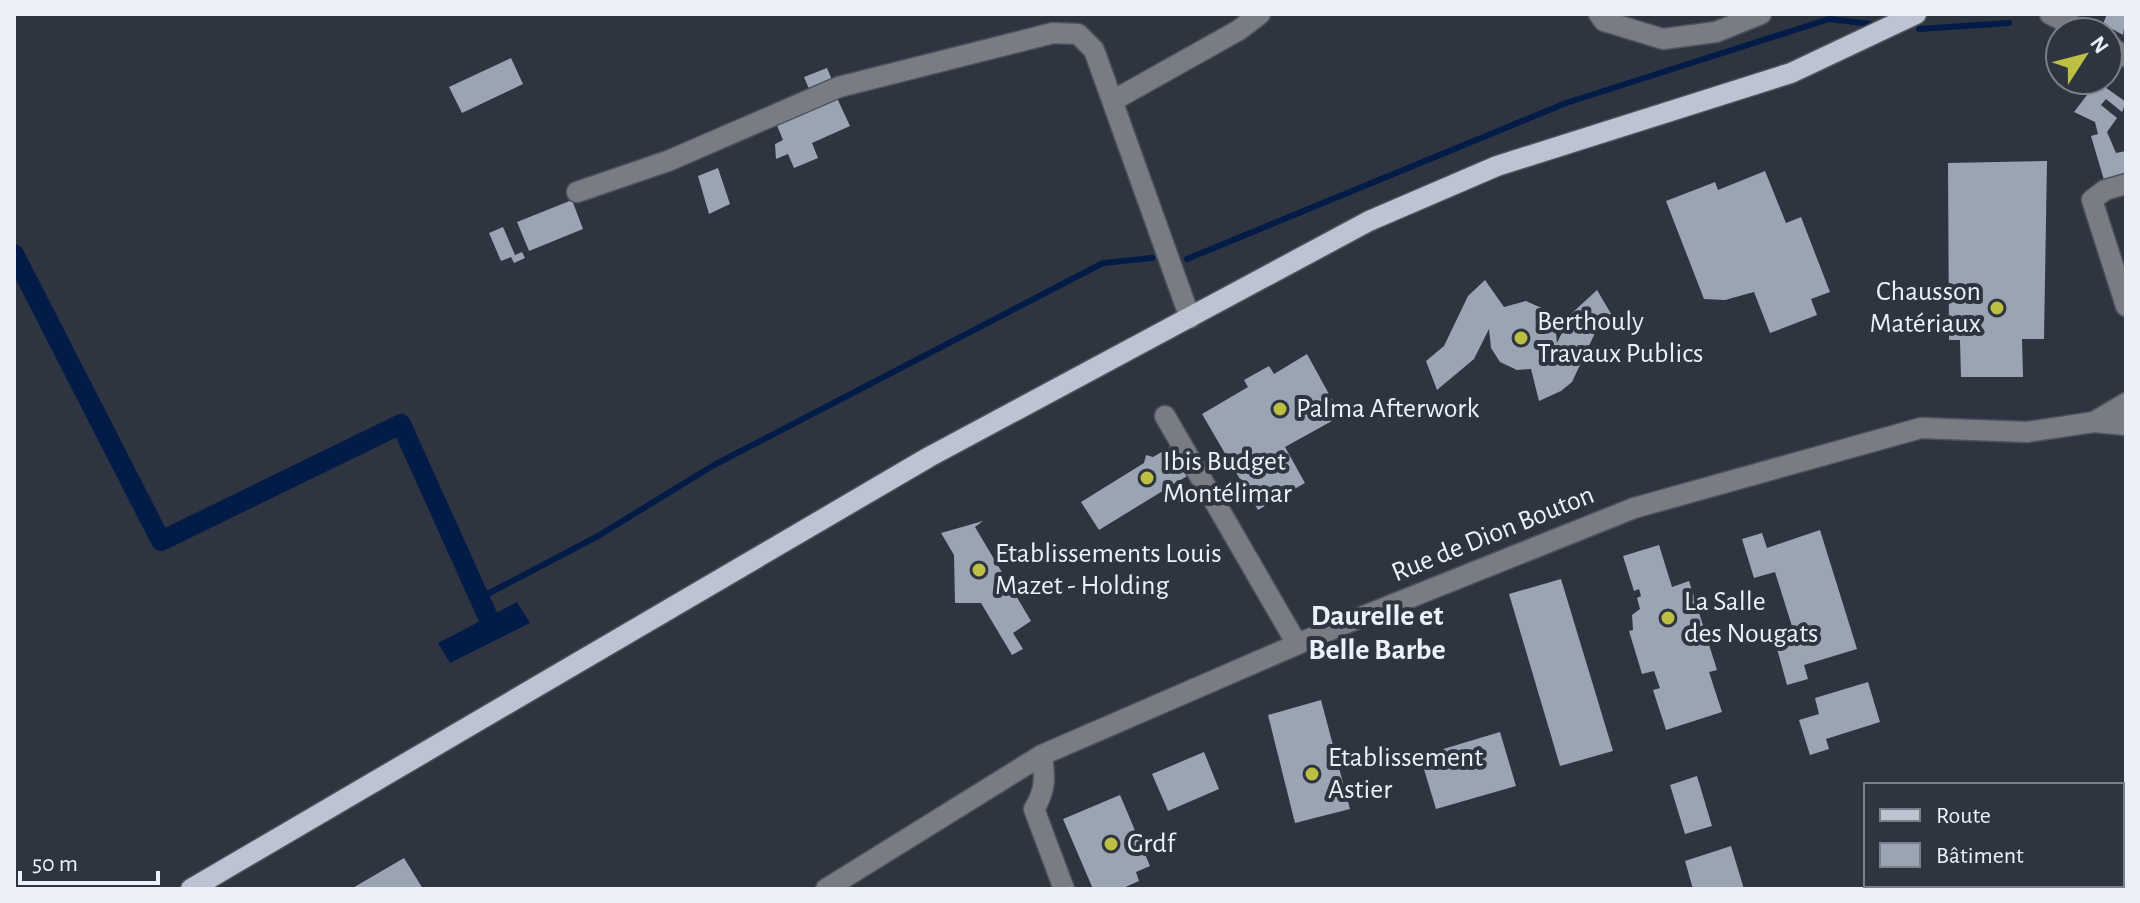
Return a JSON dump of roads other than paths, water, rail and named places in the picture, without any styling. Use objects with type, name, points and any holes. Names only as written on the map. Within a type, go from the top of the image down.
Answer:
[{"type":"main road","points":[[191,889],[929,457],[1369,221],[1497,166],[1791,73],[1916,14]]},
{"type":"street","points":[[1114,100],[1239,30],[1260,14]]},
{"type":"street","points":[[1599,14],[1604,21],[1663,39],[1716,32],[1761,14]]},
{"type":"street","points":[[577,192],[668,161],[839,87],[1053,33],[1078,34],[1094,50],[1114,100],[1190,318]]},
{"type":"street","points":[[2126,184],[2105,190],[2092,200],[2126,306]]},
{"type":"street","name":"Rue de Dion Bouton","points":[[2094,422],[2126,403]]},
{"type":"street","points":[[1165,416],[1297,644]]},
{"type":"street","name":"Rue de Dion Bouton","points":[[826,889],[1042,755],[1297,644],[1634,508],[1921,428],[2027,432],[2094,422],[2126,425]]},
{"type":"street","points":[[1042,755],[1045,778],[1043,796],[1034,809],[1064,889]]},
{"type":"water","points":[[517,602],[530,623],[450,663],[438,643]]},
{"type":"waterway","points":[[1187,259],[1566,103],[1829,19],[1871,24]]},
{"type":"waterway","points":[[1919,29],[2009,23]]},
{"type":"waterway","points":[[14,254],[161,541],[401,424],[488,617]]},
{"type":"waterway","points":[[480,598],[598,536],[714,465],[1103,263],[1152,258]]},
{"type":"place","name":"Chausson Matériaux","points":[[1997,308]]},
{"type":"place","name":"Berthouly Travaux Publics","points":[[1521,338]]},
{"type":"place","name":"Palma Afterwork","points":[[1280,409]]},
{"type":"place","name":"Ibis Budget Montélimar","points":[[1147,478]]},
{"type":"place","name":"Etablissements Louis Mazet - Holding","points":[[979,570]]},
{"type":"place","name":"La Salle des Nougats","points":[[1668,618]]},
{"type":"place","name":"Etablissement Astier","points":[[1312,774]]},
{"type":"place","name":"Grdf","points":[[1111,844]]},
{"type":"district","name":"Daurelle et Belle Barbe","points":[[1377,633]]}]
